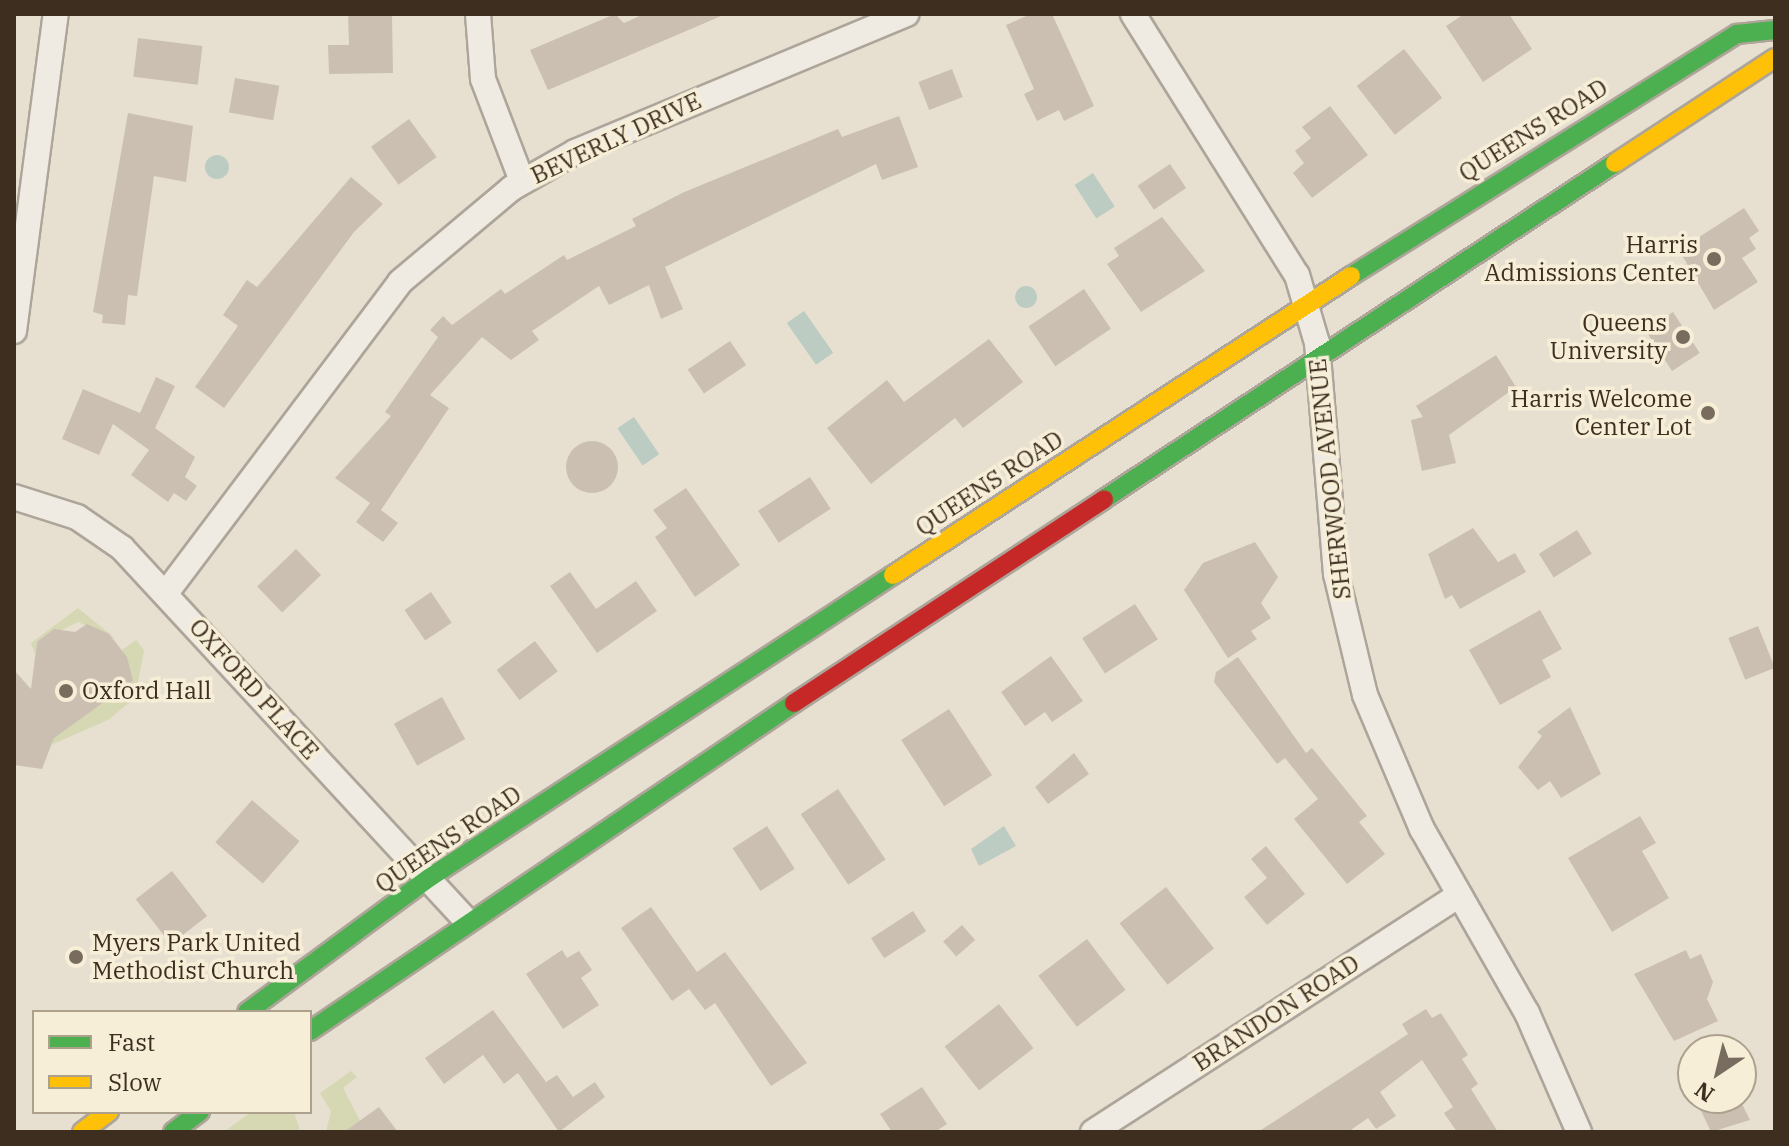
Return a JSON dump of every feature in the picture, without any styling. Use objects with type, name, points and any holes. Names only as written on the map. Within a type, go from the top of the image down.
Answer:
[{"type":"street","points":[[14,331],[56,14]]},
{"type":"street","points":[[478,14],[483,79],[522,181]]},
{"type":"street","name":"BEVERLY DRIVE","points":[[166,593],[400,282],[522,181],[575,152],[906,14]]},
{"type":"street","name":"SHERWOOD AVENUE","points":[[1133,14],[1279,242],[1306,303],[1318,361],[1332,545],[1358,671],[1393,768],[1459,895],[1527,1013],[1579,1132]]},
{"type":"street","points":[[1694,58],[1738,14]]},
{"type":"street","name":"QUEENS ROAD","points":[[250,1010],[429,878],[1306,303],[1694,58],[1745,30],[1775,30]]},
{"type":"street","points":[[312,1030],[466,920],[1775,58]]},
{"type":"street","name":"OXFORD PLACE","points":[[14,497],[85,522],[166,593],[466,920]]},
{"type":"street","points":[[853,600],[882,646]]},
{"type":"street","name":"BRANDON ROAD","points":[[1093,1132],[1459,895]]},
{"type":"street","points":[[82,1132],[106,1114]]},
{"type":"green space","points":[[78,608],[116,639],[78,622],[37,642],[35,654],[31,643]]},
{"type":"green space","points":[[136,640],[144,650],[135,698],[108,720],[53,744],[49,738],[133,681],[122,650]]},
{"type":"green space","points":[[351,1071],[357,1077],[343,1088],[366,1132],[326,1132],[331,1111],[320,1093]]},
{"type":"green space","points":[[248,1114],[295,1114],[300,1131],[224,1132]]},
{"type":"shaded area","points":[[217,155],[226,158],[229,167],[226,176],[217,179],[208,176],[205,167],[208,158]]},
{"type":"shaded area","points":[[1093,173],[1115,207],[1096,219],[1075,185]]},
{"type":"shaded area","points":[[1026,286],[1037,297],[1026,308],[1015,297]]},
{"type":"shaded area","points":[[804,311],[833,353],[816,365],[787,323]]},
{"type":"shaded area","points":[[634,417],[659,454],[643,465],[617,428]]},
{"type":"shaded area","points":[[1004,826],[1016,846],[979,866],[971,849]]},
{"type":"building","points":[[348,14],[392,14],[393,73],[329,74],[328,45],[349,45]]},
{"type":"building","points":[[615,14],[624,23],[644,14],[726,14],[548,90],[530,50]]},
{"type":"building","points":[[1031,14],[1052,14],[1094,106],[1064,121],[1059,110],[1037,121],[1024,94],[1034,89],[1006,25]]},
{"type":"building","points":[[1464,14],[1509,14],[1532,49],[1483,82],[1446,26]]},
{"type":"building","points":[[138,38],[203,46],[198,85],[133,77]]},
{"type":"building","points":[[1404,49],[1442,98],[1395,135],[1357,86]]},
{"type":"building","points":[[952,69],[963,97],[929,110],[918,82]]},
{"type":"building","points":[[235,78],[279,86],[273,120],[229,112]]},
{"type":"building","points":[[1330,106],[1368,155],[1312,198],[1293,173],[1304,163],[1295,151],[1311,138],[1302,127]]},
{"type":"building","points":[[128,113],[193,126],[186,182],[154,176],[137,296],[128,295],[125,325],[102,323],[103,315],[93,312]]},
{"type":"building","points":[[899,116],[918,167],[882,180],[876,164],[665,267],[683,309],[661,319],[649,285],[609,305],[599,286],[532,331],[539,340],[511,360],[482,337],[430,395],[449,408],[381,510],[398,523],[383,542],[356,522],[370,503],[335,478],[391,416],[385,412],[438,337],[430,330],[443,316],[452,325],[501,289],[505,294],[564,255],[567,260],[636,226],[632,219],[682,193],[838,129],[842,137]]},
{"type":"building","points":[[409,119],[437,157],[399,185],[371,147]]},
{"type":"building","points":[[1170,164],[1186,188],[1154,210],[1138,186]]},
{"type":"building","points":[[351,177],[383,204],[354,232],[224,408],[195,387],[238,326],[223,315],[247,280],[257,287]]},
{"type":"building","name":"Harris Admissions Center","points":[[1744,208],[1759,231],[1749,238],[1756,249],[1742,258],[1758,282],[1714,310],[1679,250]]},
{"type":"building","points":[[1162,217],[1205,271],[1141,312],[1107,264],[1119,256],[1114,248]]},
{"type":"building","points":[[1084,289],[1111,329],[1055,366],[1028,326]]},
{"type":"building","points":[[1673,312],[1700,353],[1672,371],[1645,330]]},
{"type":"building","points":[[989,339],[1023,382],[963,428],[955,418],[871,484],[827,428],[887,380],[904,402]]},
{"type":"building","points":[[730,341],[746,365],[704,394],[688,370]]},
{"type":"building","points":[[1496,355],[1516,387],[1449,435],[1456,463],[1422,471],[1411,420],[1423,417],[1416,406]]},
{"type":"building","points":[[156,377],[175,386],[155,428],[195,457],[185,477],[197,486],[186,501],[174,493],[168,502],[131,475],[149,450],[113,424],[99,455],[62,439],[83,389],[140,413]]},
{"type":"building","points":[[592,441],[611,448],[618,467],[611,486],[592,493],[573,486],[566,467],[573,448]]},
{"type":"building","points":[[810,477],[831,509],[779,543],[758,511]]},
{"type":"building","points":[[686,488],[740,565],[695,597],[655,537],[667,528],[653,510]]},
{"type":"building","points":[[1473,528],[1498,562],[1515,553],[1526,572],[1460,609],[1452,595],[1445,599],[1428,554]]},
{"type":"building","points":[[1577,530],[1592,554],[1554,578],[1539,554]]},
{"type":"building","points":[[1255,542],[1278,577],[1261,603],[1271,618],[1251,631],[1257,639],[1228,658],[1184,590],[1203,563]]},
{"type":"building","points":[[296,549],[321,575],[282,612],[257,587]]},
{"type":"building","points":[[570,572],[596,609],[636,581],[657,611],[597,653],[550,586]]},
{"type":"building","points":[[431,592],[452,623],[425,641],[404,610]]},
{"type":"building","points":[[1135,604],[1158,639],[1105,674],[1082,638]]},
{"type":"building","points":[[1540,610],[1562,649],[1542,660],[1551,677],[1500,705],[1469,650]]},
{"type":"building","name":"Oxford Hall","points":[[87,624],[109,634],[127,657],[133,681],[54,738],[42,769],[14,765],[14,670],[31,689],[37,642],[54,629],[75,632]]},
{"type":"building","points":[[1758,626],[1775,668],[1745,680],[1728,638]]},
{"type":"building","points":[[535,641],[558,671],[520,700],[497,670]]},
{"type":"building","points":[[1051,656],[1083,701],[1052,722],[1045,712],[1025,726],[1001,692]]},
{"type":"building","points":[[1238,657],[1306,753],[1312,748],[1367,816],[1359,822],[1385,854],[1347,884],[1294,819],[1318,799],[1285,758],[1277,764],[1214,682],[1216,672]]},
{"type":"building","points":[[442,697],[465,739],[417,766],[394,724]]},
{"type":"building","points":[[1570,707],[1601,774],[1561,798],[1550,781],[1538,790],[1518,767],[1542,736],[1537,732]]},
{"type":"building","points":[[949,709],[992,775],[944,806],[901,740]]},
{"type":"building","points":[[1074,753],[1089,774],[1048,804],[1035,787]]},
{"type":"building","points":[[838,789],[886,859],[848,885],[801,814]]},
{"type":"building","points":[[252,800],[300,841],[263,884],[215,842]]},
{"type":"building","points":[[1640,816],[1656,843],[1642,851],[1669,898],[1612,932],[1568,858]]},
{"type":"building","points":[[767,826],[795,869],[760,891],[733,848]]},
{"type":"building","points":[[1266,846],[1305,894],[1267,925],[1244,897],[1267,878],[1251,859]]},
{"type":"building","points":[[172,871],[207,916],[171,944],[136,899]]},
{"type":"building","points":[[1166,887],[1214,948],[1168,985],[1120,923]]},
{"type":"building","points":[[651,907],[697,972],[725,952],[807,1063],[771,1086],[715,1003],[705,1010],[689,989],[672,1001],[621,928]]},
{"type":"building","points":[[913,911],[926,931],[884,958],[871,938]]},
{"type":"building","points":[[962,925],[975,940],[956,956],[943,941]]},
{"type":"building","points":[[1087,939],[1126,990],[1077,1027],[1038,976]]},
{"type":"building","points":[[562,950],[567,958],[579,951],[592,970],[581,978],[599,1005],[563,1029],[526,974]]},
{"type":"building","points":[[1686,950],[1690,959],[1701,954],[1713,982],[1707,999],[1718,1021],[1689,1034],[1677,1034],[1674,1041],[1634,974]]},
{"type":"building","points":[[999,1004],[1033,1048],[979,1091],[945,1046]]},
{"type":"building","points":[[1426,1009],[1432,1018],[1441,1013],[1468,1055],[1462,1059],[1478,1084],[1471,1089],[1498,1132],[1457,1132],[1444,1113],[1453,1107],[1422,1060],[1380,1092],[1396,1116],[1376,1129],[1368,1118],[1348,1132],[1258,1132],[1408,1034],[1402,1024]]},
{"type":"building","points":[[493,1010],[546,1082],[557,1075],[573,1097],[595,1082],[605,1097],[559,1132],[518,1073],[504,1084],[483,1055],[444,1084],[425,1058]]},
{"type":"building","points":[[922,1087],[947,1124],[935,1132],[892,1132],[880,1114]]},
{"type":"building","points":[[379,1107],[398,1132],[344,1132]]},
{"type":"building","points":[[1703,1114],[1747,1114],[1750,1120],[1711,1132]]},
{"type":"traffic: fast","points":[[1351,276],[1737,34],[1775,30]]},
{"type":"traffic: fast","points":[[1104,499],[1615,163]]},
{"type":"traffic: fast","points":[[250,1010],[429,878],[893,575]]},
{"type":"traffic: fast","points":[[312,1030],[794,703]]},
{"type":"traffic: fast","points":[[173,1132],[197,1114]]},
{"type":"traffic: slow","points":[[1615,163],[1775,58]]},
{"type":"traffic: slow","points":[[893,575],[1351,276]]},
{"type":"traffic: slow","points":[[82,1132],[106,1114]]},
{"type":"traffic: jam","points":[[794,703],[1104,499]]},
{"type":"place","name":"Harris Admissions Center","points":[[1714,259]]},
{"type":"place","name":"Queens University","points":[[1683,337]]},
{"type":"place","name":"Harris Welcome Center Lot","points":[[1708,413]]},
{"type":"place","name":"Oxford Hall","points":[[66,691]]},
{"type":"place","name":"Myers Park United Methodist Church","points":[[76,957]]}]
